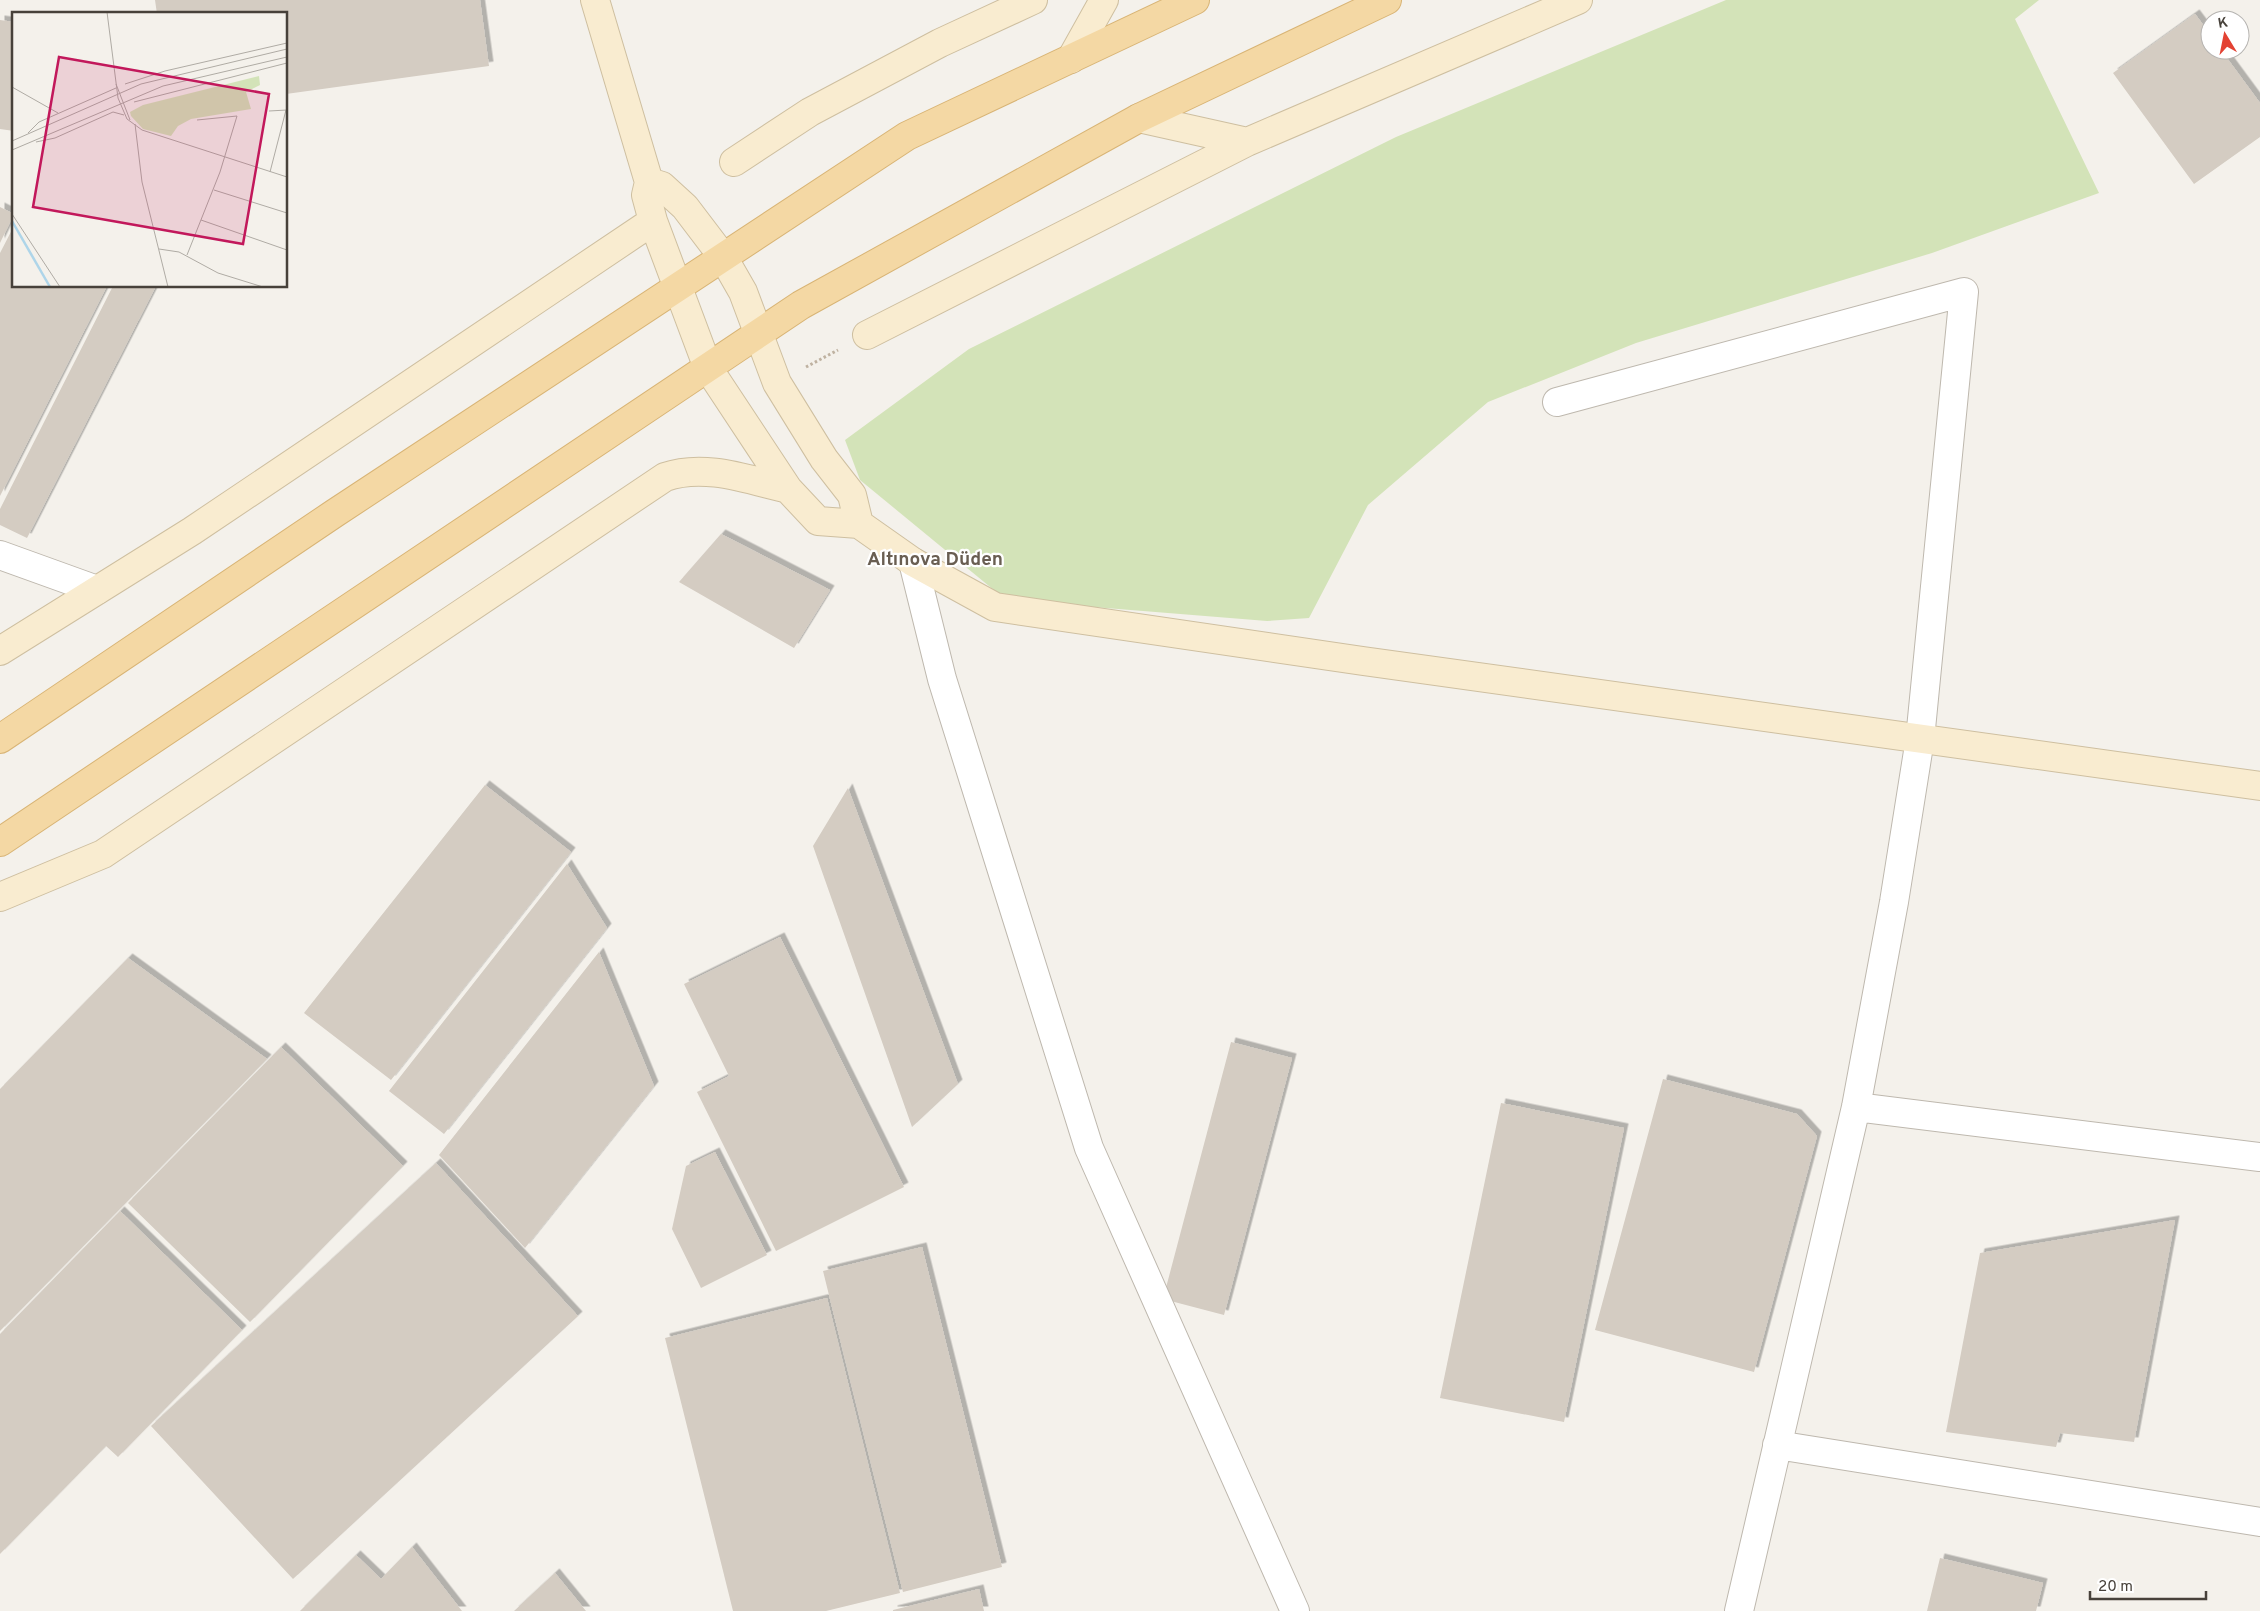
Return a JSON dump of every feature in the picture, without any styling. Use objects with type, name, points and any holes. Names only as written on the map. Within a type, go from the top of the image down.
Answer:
[{"type":"main road","points":[[0,738],[335,513],[907,136],[1195,0]]},
{"type":"main road","points":[[0,842],[800,305],[1139,118],[1388,0]]},
{"type":"street","points":[[595,0],[649,182],[646,195],[708,368],[788,489],[818,521],[859,524],[913,562],[995,607],[1363,661],[2260,786]]},
{"type":"street","points":[[734,162],[810,112],[940,43],[1033,0]]},
{"type":"street","points":[[1071,59],[1104,0]]},
{"type":"street","points":[[867,335],[1247,142],[1578,0]]},
{"type":"street","points":[[1139,118],[1247,142]]},
{"type":"street","points":[[649,182],[662,186],[685,207],[723,257],[743,292],[777,383],[824,459],[852,495],[859,524]]},
{"type":"street","points":[[0,651],[192,531],[654,221]]},
{"type":"street","points":[[1557,402],[1964,292],[1920,739],[1894,902],[1856,1107],[1739,1611]]},
{"type":"street","points":[[0,897],[103,854],[665,477],[680,472],[707,471],[788,489]]},
{"type":"street","points":[[0,555],[97,590]]},
{"type":"street","points":[[913,562],[942,678],[1089,1148],[1295,1611]]},
{"type":"street","points":[[1856,1107],[2260,1157]]},
{"type":"street","points":[[1777,1445],[2260,1522]]},
{"type":"path","points":[[777,383],[867,335]]},
{"type":"green space","points":[[1726,0],[2039,0],[2015,19],[2099,193],[1932,253],[1636,343],[1488,402],[1368,505],[1309,618],[1267,621],[1006,600],[860,480],[845,440],[969,349],[1396,137]]},
{"type":"building","points":[[155,0],[480,0],[489,66],[288,94],[288,12],[157,12]]},
{"type":"building","points":[[2195,14],[2200,21],[2200,60],[2228,60],[2260,103],[2260,137],[2194,184],[2113,73]]},
{"type":"building","points":[[0,20],[12,22],[12,131],[0,129]]},
{"type":"building","points":[[0,207],[12,213],[12,218],[0,243]]},
{"type":"building","points":[[12,230],[12,288],[106,288],[0,496],[0,253]]},
{"type":"building","points":[[112,288],[155,288],[27,538],[0,525],[0,509]]},
{"type":"building","points":[[721,534],[830,590],[794,648],[679,582]]},
{"type":"building","points":[[485,785],[571,852],[391,1080],[304,1013]]},
{"type":"building","points":[[848,788],[958,1084],[912,1127],[813,846]]},
{"type":"building","points":[[567,864],[607,928],[444,1134],[389,1091]]},
{"type":"building","points":[[780,937],[904,1187],[776,1251],[697,1092],[729,1076],[684,984]]},
{"type":"building","points":[[599,952],[654,1086],[525,1248],[439,1155]]},
{"type":"building","points":[[128,958],[267,1059],[0,1331],[0,1089]]},
{"type":"building","points":[[1231,1042],[1292,1058],[1224,1315],[1163,1299]]},
{"type":"building","points":[[281,1047],[403,1166],[250,1322],[128,1203]]},
{"type":"building","points":[[1663,1079],[1797,1114],[1817,1136],[1754,1372],[1595,1330]]},
{"type":"building","points":[[1501,1103],[1624,1128],[1564,1422],[1440,1398]]},
{"type":"building","points":[[715,1152],[767,1255],[701,1288],[672,1229],[686,1166]]},
{"type":"building","points":[[436,1163],[578,1316],[293,1579],[151,1426]]},
{"type":"building","points":[[120,1211],[242,1330],[118,1457],[106,1446],[0,1554],[0,1334]]},
{"type":"building","points":[[2175,1220],[2134,1442],[2060,1433],[2056,1447],[1946,1432],[1980,1253]]},
{"type":"building","points":[[922,1247],[1002,1567],[903,1592],[823,1271]]},
{"type":"building","points":[[827,1298],[900,1593],[826,1611],[733,1611],[665,1338]]},
{"type":"building","points":[[412,1547],[462,1611],[300,1611],[356,1555],[381,1579]]},
{"type":"building","points":[[1940,1558],[2043,1583],[2036,1611],[1927,1611]]},
{"type":"building","points":[[555,1573],[586,1611],[514,1611]]},
{"type":"building","points":[[979,1589],[984,1611],[893,1611],[893,1610]]},
{"type":"district","name":"Altınova Düden","points":[[935,558]]}]
